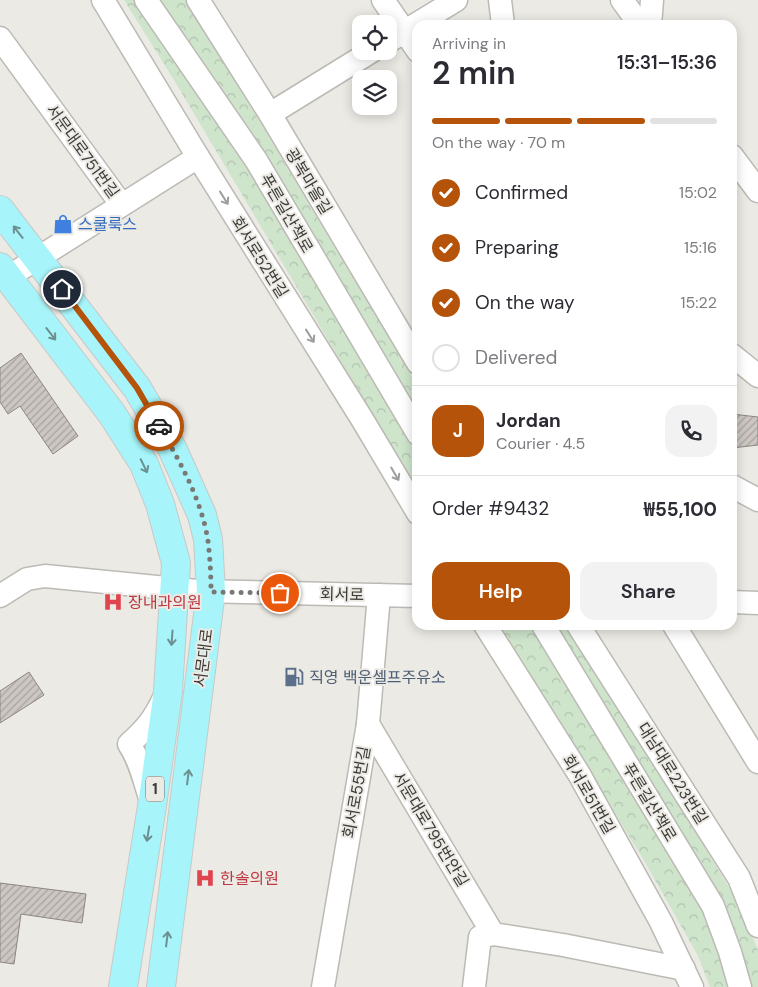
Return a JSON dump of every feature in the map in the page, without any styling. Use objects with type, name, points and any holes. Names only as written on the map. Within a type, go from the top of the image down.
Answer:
[{"type":"main road","name":"서문대로","points":[[0,210],[137,388],[172,448],[194,493],[208,539],[211,592],[161,987]]},
{"type":"main road","name":"서문대로","points":[[4,272],[112,414],[144,464],[160,504],[176,563],[176,589],[168,691],[123,987]]},
{"type":"street","name":"회서로52번길","points":[[103,0],[412,503]]},
{"type":"street","name":"푸른길산책로","points":[[146,0],[256,160],[412,424]]},
{"type":"street","name":"광복마을길","points":[[198,0],[270,114],[412,353]]},
{"type":"street","points":[[383,0],[389,15]]},
{"type":"street","points":[[423,20],[456,0]]},
{"type":"street","points":[[500,0],[502,20]]},
{"type":"street","points":[[622,0],[636,20]]},
{"type":"street","points":[[650,20],[652,0]]},
{"type":"street","points":[[412,27],[397,36],[412,47]]},
{"type":"street","name":"서문대로751번길","points":[[0,38],[121,204],[38,258],[4,272]]},
{"type":"street","points":[[270,114],[357,60]]},
{"type":"street","points":[[121,204],[198,157]]},
{"type":"street","points":[[737,163],[758,191]]},
{"type":"street","points":[[737,359],[758,376]]},
{"type":"street","points":[[737,489],[758,500]]},
{"type":"street","name":"회서로","points":[[0,596],[27,579],[36,577],[211,592],[412,596]]},
{"type":"street","name":"회서로55번길","points":[[323,987],[368,724],[379,595]]},
{"type":"street","points":[[737,602],[758,603]]},
{"type":"street","name":"회서로51번길","points":[[488,630],[579,774],[661,922],[688,978]]},
{"type":"street","name":"푸른길산책로","points":[[546,630],[713,906],[730,952],[740,987]]},
{"type":"street","name":"대남대로223번길","points":[[581,630],[739,878],[758,925]]},
{"type":"street","points":[[677,630],[758,762]]},
{"type":"street","name":"서문대로795번안길","points":[[368,724],[493,934]]},
{"type":"street","points":[[474,987],[480,937],[493,934]]},
{"type":"street","name":"회서로51번길","points":[[493,934],[563,945],[688,978]]},
{"type":"green space","points":[[124,0],[187,0],[412,377],[412,482],[177,85]]},
{"type":"green space","points":[[504,630],[574,630],[737,901],[758,950],[758,987],[710,987],[698,956],[642,857],[503,633]]},
{"type":"building","points":[[21,353],[78,436],[53,454],[20,406],[8,414],[0,402],[0,368]]},
{"type":"building","points":[[737,415],[758,417],[758,445],[737,447]]},
{"type":"building","points":[[29,672],[44,695],[0,723],[0,691]]},
{"type":"building","points":[[0,883],[86,894],[82,923],[21,914],[14,964],[0,962]]},
{"type":"way so far","points":[[159,426],[194,493],[202,515],[208,539],[211,592],[280,593]]},
{"type":"place","name":"스쿨룩스","points":[[63,224]]},
{"type":"place","name":"장내과의원","points":[[113,602]]},
{"type":"place","name":"직영 백운셀프주유소","points":[[294,677]]},
{"type":"place","name":"한솔의원","points":[[205,878]]},
{"type":"route","points":[[62,289],[137,388],[159,426]]}]
